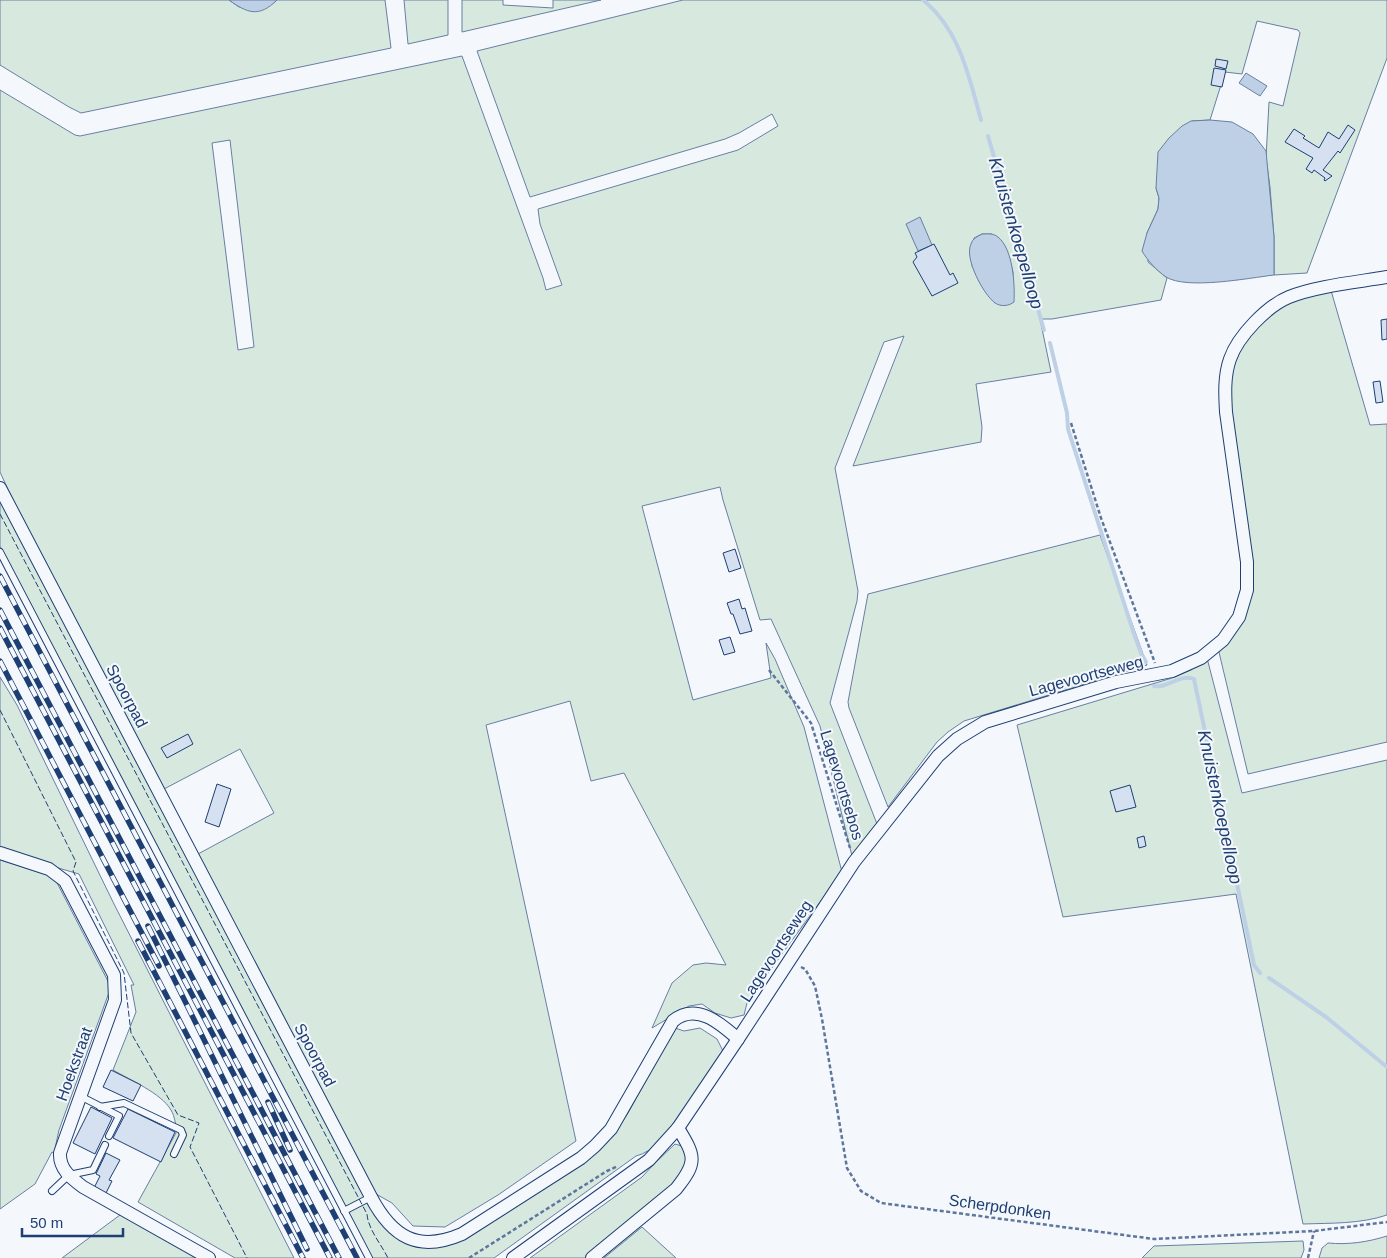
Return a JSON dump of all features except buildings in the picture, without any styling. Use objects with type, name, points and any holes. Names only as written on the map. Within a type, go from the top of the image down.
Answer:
[{"type":"street","name":"Lagevoortseweg","points":[[513,1258],[649,1160],[678,1128],[854,862],[938,756],[957,740],[985,722],[1116,682],[1172,671],[1201,658],[1223,640],[1239,617],[1247,590],[1247,562],[1226,412],[1225,387],[1230,358],[1248,328],[1269,308],[1288,297],[1302,292],[1387,277]]},
{"type":"street","name":"Spoorpad","points":[[0,488],[371,1197],[379,1212],[391,1226],[409,1239],[428,1243],[446,1241],[470,1229],[581,1158],[611,1129],[673,1021],[681,1015],[690,1012],[699,1014],[722,1025],[738,1039]]},
{"type":"street","name":"Hoekstraat","points":[[0,853],[49,869],[66,881],[114,975],[114,1000],[60,1152],[60,1160],[69,1176]]},
{"type":"street","points":[[592,1258],[676,1189],[690,1170],[692,1157],[690,1148],[678,1128]]},
{"type":"street","points":[[69,1176],[83,1187],[209,1258]]},
{"type":"lane","points":[[0,552],[368,1258]]},
{"type":"lane","points":[[80,1096],[119,1116],[109,1136]]},
{"type":"lane","points":[[100,1107],[124,1103],[181,1130],[183,1135],[174,1154]]},
{"type":"lane","points":[[52,1191],[69,1176],[93,1170],[105,1145]]},
{"type":"lane","points":[[344,1211],[371,1197]]},
{"type":"path","points":[[1071,423],[1101,518],[1159,673]]},
{"type":"path","name":"Lagevoortsebos","points":[[769,670],[811,723],[854,862]]},
{"type":"path","name":"Scherpdonken","points":[[788,960],[805,969],[815,986],[847,1168],[861,1191],[881,1202],[1154,1239],[1314,1231],[1387,1222]]},
{"type":"path","points":[[469,1258],[607,1170],[618,1166],[628,1175]]},
{"type":"path","points":[[1308,1258],[1314,1231]]},
{"type":"shaded area","points":[[0,0],[229,0],[239,7],[274,3],[277,0],[385,0],[391,48],[81,113],[0,65]]},
{"type":"shaded area","points":[[404,0],[448,0],[448,35],[408,44]]},
{"type":"shaded area","points":[[462,0],[503,0],[503,5],[553,8],[553,0],[601,0],[462,32]]},
{"type":"shaded area","points":[[683,0],[1387,0],[1387,58],[1307,273],[1274,275],[1274,237],[1266,158],[1269,102],[1283,106],[1300,33],[1298,30],[1257,21],[1242,74],[1225,72],[1210,120],[1192,121],[1156,188],[1159,198],[1158,209],[1147,233],[1148,262],[1167,278],[1161,300],[1052,319],[1040,319],[1051,372],[976,384],[982,427],[981,442],[853,466],[904,336],[884,342],[835,468],[858,591],[830,703],[877,824],[852,856],[820,726],[771,619],[760,620],[720,487],[642,506],[693,700],[771,678],[766,643],[775,659],[804,727],[842,872],[747,1003],[744,1015],[731,1018],[715,1013],[702,1004],[689,1006],[652,1028],[672,983],[693,965],[706,963],[726,965],[624,773],[591,781],[570,701],[486,725],[576,1141],[498,1195],[445,1227],[413,1226],[392,1203],[376,1194],[198,854],[274,813],[240,749],[164,789],[0,472],[0,90],[75,135],[80,136],[462,56],[546,290],[562,285],[540,224],[538,209],[738,150],[778,126],[772,114],[725,139],[530,197],[477,51]],"holes":[[[230,140],[254,347],[238,350],[212,143]],[[982,234],[992,234],[1009,257],[1013,272],[1013,302],[989,295],[972,266],[974,238]]]},
{"type":"shaded area","points":[[1330,287],[1370,425],[1387,424],[1387,742],[1248,774],[1218,648],[1246,608],[1227,379],[1242,347],[1257,328],[1284,303]]},
{"type":"shaded area","points":[[0,498],[375,1215],[406,1241],[415,1245],[435,1247],[464,1239],[615,1133],[675,1028],[684,1031],[700,1028],[717,1039],[723,1051],[697,1095],[674,1127],[649,1150],[636,1156],[494,1258],[372,1258],[0,546]]},
{"type":"shaded area","points":[[1100,535],[1147,665],[964,721],[937,742],[888,807],[848,702],[868,594]]},
{"type":"shaded area","points":[[1207,658],[1242,793],[1387,760],[1387,1215],[1356,1222],[1303,1224],[1236,894],[1063,917],[1017,725],[1172,678],[1191,670]]},
{"type":"shaded area","points":[[0,677],[17,705],[114,904],[294,1258],[235,1258],[138,1202],[176,1133],[174,1118],[171,1110],[160,1098],[145,1087],[113,1070],[136,1012],[131,985],[134,985],[79,874],[0,851]]},
{"type":"shaded area","points":[[0,860],[54,877],[111,987],[59,1130],[54,1153],[52,1152],[35,1184],[0,1209]]},
{"type":"shaded area","points":[[675,1144],[685,1147],[687,1165],[676,1181],[587,1258],[530,1258],[642,1177]]},
{"type":"shaded area","points":[[124,1212],[207,1258],[62,1258]]},
{"type":"shaded area","points":[[642,1227],[676,1258],[604,1258]]},
{"type":"shaded area","points":[[1387,1236],[1387,1258],[1319,1258],[1322,1248],[1328,1243],[1358,1243]]},
{"type":"shaded area","points":[[1303,1241],[1304,1250],[1301,1258],[1142,1258],[1154,1246]]},
{"type":"water","points":[[229,0],[277,0],[271,6],[253,12]]},
{"type":"water","points":[[1246,73],[1267,86],[1260,96],[1239,83]]},
{"type":"water","points":[[1191,121],[1232,122],[1253,134],[1266,151],[1274,237],[1274,275],[1203,283],[1176,281],[1166,277],[1159,271],[1142,251],[1147,233],[1158,209],[1159,198],[1156,188],[1158,152],[1182,126]]},
{"type":"water","points":[[920,217],[932,245],[918,251],[906,224]]},
{"type":"water","points":[[982,234],[998,237],[1003,242],[1010,258],[1014,302],[1005,306],[995,303],[985,292],[972,266],[970,258],[971,244],[974,239]]},
{"type":"waterway","name":"Knuistenkoepelloop","points":[[923,0],[936,12],[954,40],[967,71],[981,120]]},
{"type":"waterway","name":"Knuistenkoepelloop","points":[[988,136],[1044,330]]},
{"type":"waterway","name":"Knuistenkoepelloop","points":[[1050,343],[1067,413],[1068,429],[1133,631],[1146,662]]},
{"type":"waterway","name":"Knuistenkoepelloop","points":[[1154,686],[1164,685],[1184,678],[1194,679],[1254,965],[1260,973]]},
{"type":"waterway","name":"Knuistenkoepelloop","points":[[1269,978],[1326,1017],[1387,1067]]},
{"type":"railway","points":[[0,576],[357,1258]]},
{"type":"railway","points":[[0,610],[339,1258]]},
{"type":"railway","points":[[0,628],[330,1258]]},
{"type":"railway","points":[[0,661],[159,966]]},
{"type":"railway","points":[[148,926],[307,1249]]},
{"type":"railway","points":[[138,941],[303,1258]]},
{"type":"railway","points":[[268,1102],[290,1150]]},
{"type":"fence","points":[[0,514],[367,1214],[372,1231],[388,1258]]},
{"type":"fence","points":[[0,710],[76,862],[73,871],[124,973],[131,1033],[178,1115],[199,1123],[190,1147],[247,1258]]}]
